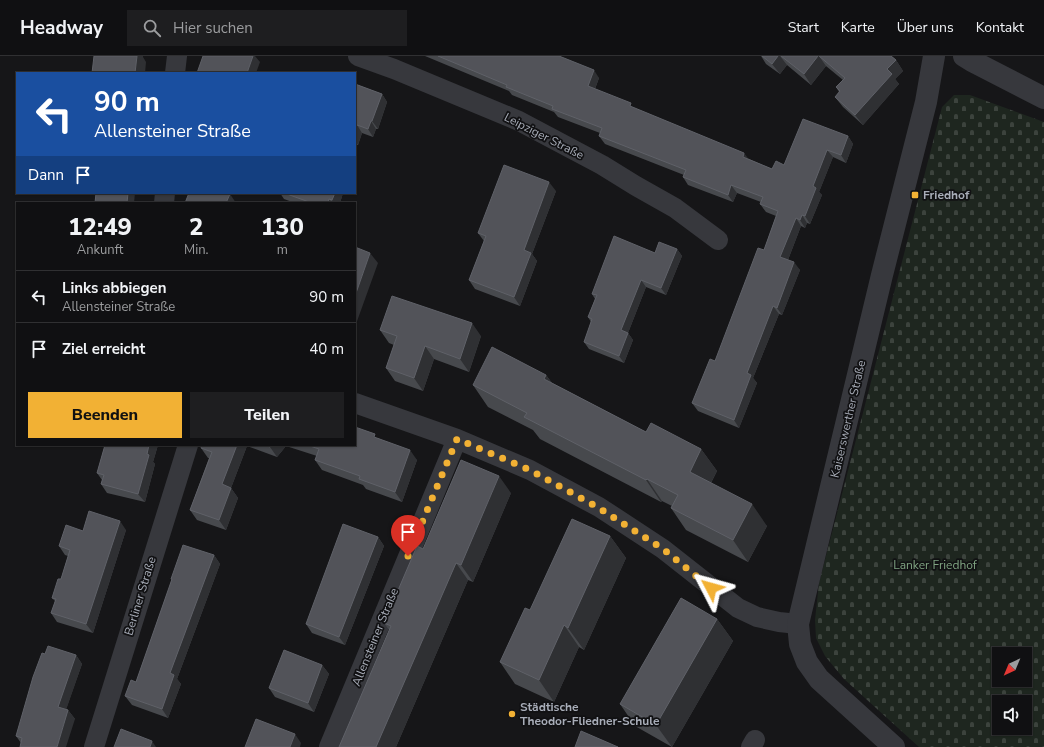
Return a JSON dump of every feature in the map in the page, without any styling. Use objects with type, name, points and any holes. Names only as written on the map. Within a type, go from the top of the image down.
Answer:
[{"type":"street","points":[[175,72],[177,56]]},
{"type":"street","name":"Leipziger Straße","points":[[358,56],[394,69],[519,121],[602,165],[675,208],[718,240]]},
{"type":"street","name":"Kaiserswerther Straße","points":[[894,747],[819,679],[807,662],[800,644],[798,624],[882,275],[926,102],[934,56]]},
{"type":"street","points":[[964,56],[1044,98]]},
{"type":"street","points":[[356,403],[457,439],[530,470],[599,508],[663,549],[738,608],[757,617],[779,622],[798,624]]},
{"type":"street","name":"Allensteiner Straße","points":[[329,747],[457,439]]},
{"type":"street","name":"Berliner Straße","points":[[94,747],[188,446]]},
{"type":"green space","name":"Lanker Friedhof","points":[[954,95],[970,95],[1044,122],[1044,747],[919,747],[844,679],[825,656],[816,638],[815,620],[819,583],[942,107]]},
{"type":"building","points":[[94,56],[137,56],[135,72],[92,72]]},
{"type":"building","points":[[203,56],[253,56],[247,72],[197,72]]},
{"type":"building","points":[[438,56],[559,56],[594,70],[588,86],[631,103],[630,106],[744,153],[743,157],[772,169],[776,161],[784,165],[803,119],[848,136],[841,155],[827,150],[813,186],[816,188],[805,216],[802,215],[800,220],[796,218],[780,257],[794,262],[777,308],[773,306],[747,373],[751,375],[734,420],[692,403],[710,359],[715,361],[758,248],[764,250],[778,211],[760,204],[763,197],[731,185],[728,195],[683,177],[686,170],[599,136],[602,128],[552,109],[553,106],[506,87],[507,85]]},
{"type":"building","points":[[762,56],[778,56],[772,64]]},
{"type":"building","points":[[781,56],[818,56],[804,74]]},
{"type":"building","points":[[819,56],[891,56],[896,60],[887,69],[892,74],[855,115],[835,97],[840,91],[836,87],[845,78]]},
{"type":"building","points":[[356,84],[382,94],[368,129],[357,125],[356,128]]},
{"type":"building","points":[[504,165],[549,182],[524,250],[531,253],[514,297],[469,280],[486,236],[478,233]]},
{"type":"building","points":[[96,194],[128,194],[127,202],[95,202]]},
{"type":"building","points":[[189,194],[230,194],[226,202],[185,202]]},
{"type":"building","points":[[287,194],[335,194],[332,200],[329,199],[328,202],[309,202]]},
{"type":"building","points":[[614,236],[655,253],[659,242],[677,249],[661,288],[641,280],[621,330],[628,333],[619,356],[584,342],[592,319],[588,317],[597,295],[592,294]]},
{"type":"building","points":[[356,247],[370,253],[356,293]]},
{"type":"building","points":[[392,296],[472,323],[460,359],[425,346],[414,378],[386,368],[397,336],[380,330]]},
{"type":"building","points":[[492,347],[546,375],[544,379],[646,432],[651,423],[701,449],[690,472],[752,504],[733,540],[671,508],[678,495],[524,417],[527,413],[473,385]]},
{"type":"building","points":[[356,427],[375,434],[374,437],[410,450],[395,492],[359,479],[360,476],[315,460],[319,449],[310,446],[356,446]]},
{"type":"building","points":[[105,446],[149,446],[147,454],[149,455],[138,494],[101,484],[104,475],[97,473]]},
{"type":"building","points":[[202,446],[237,446],[222,484],[231,488],[219,520],[190,510],[212,452],[201,448]]},
{"type":"building","points":[[461,460],[499,476],[461,565],[456,563],[376,747],[339,747],[391,626],[384,623],[417,546],[423,549]]},
{"type":"building","points":[[89,511],[120,521],[86,624],[51,613],[56,599],[52,598],[58,579],[61,579],[70,550],[59,546],[66,525],[83,531]]},
{"type":"building","points":[[572,519],[610,536],[568,628],[564,625],[539,680],[500,662],[525,608],[530,610]]},
{"type":"building","points":[[343,524],[378,537],[339,637],[306,624]]},
{"type":"building","points":[[183,545],[214,555],[170,673],[174,675],[162,709],[125,696],[131,680],[136,682]]},
{"type":"building","points":[[681,598],[717,619],[656,725],[620,704]]},
{"type":"building","points":[[48,646],[76,655],[58,707],[68,710],[57,747],[20,747],[22,738],[16,736],[33,677],[42,653],[45,654]]},
{"type":"building","points":[[284,650],[322,665],[308,703],[269,688]]},
{"type":"building","points":[[256,719],[295,734],[290,747],[245,747]]},
{"type":"building","points":[[121,729],[152,741],[150,747],[114,747]]},
{"type":"building","points":[[581,731],[618,747],[575,747]]},
{"type":"place","name":"Friedhof","points":[[915,195]]},
{"type":"place","name":"Städtische Theodor-Fliedner-Schule","points":[[512,714]]},
{"type":"route","points":[[408,556],[457,439],[530,470],[599,508],[663,549],[711,588]]}]
